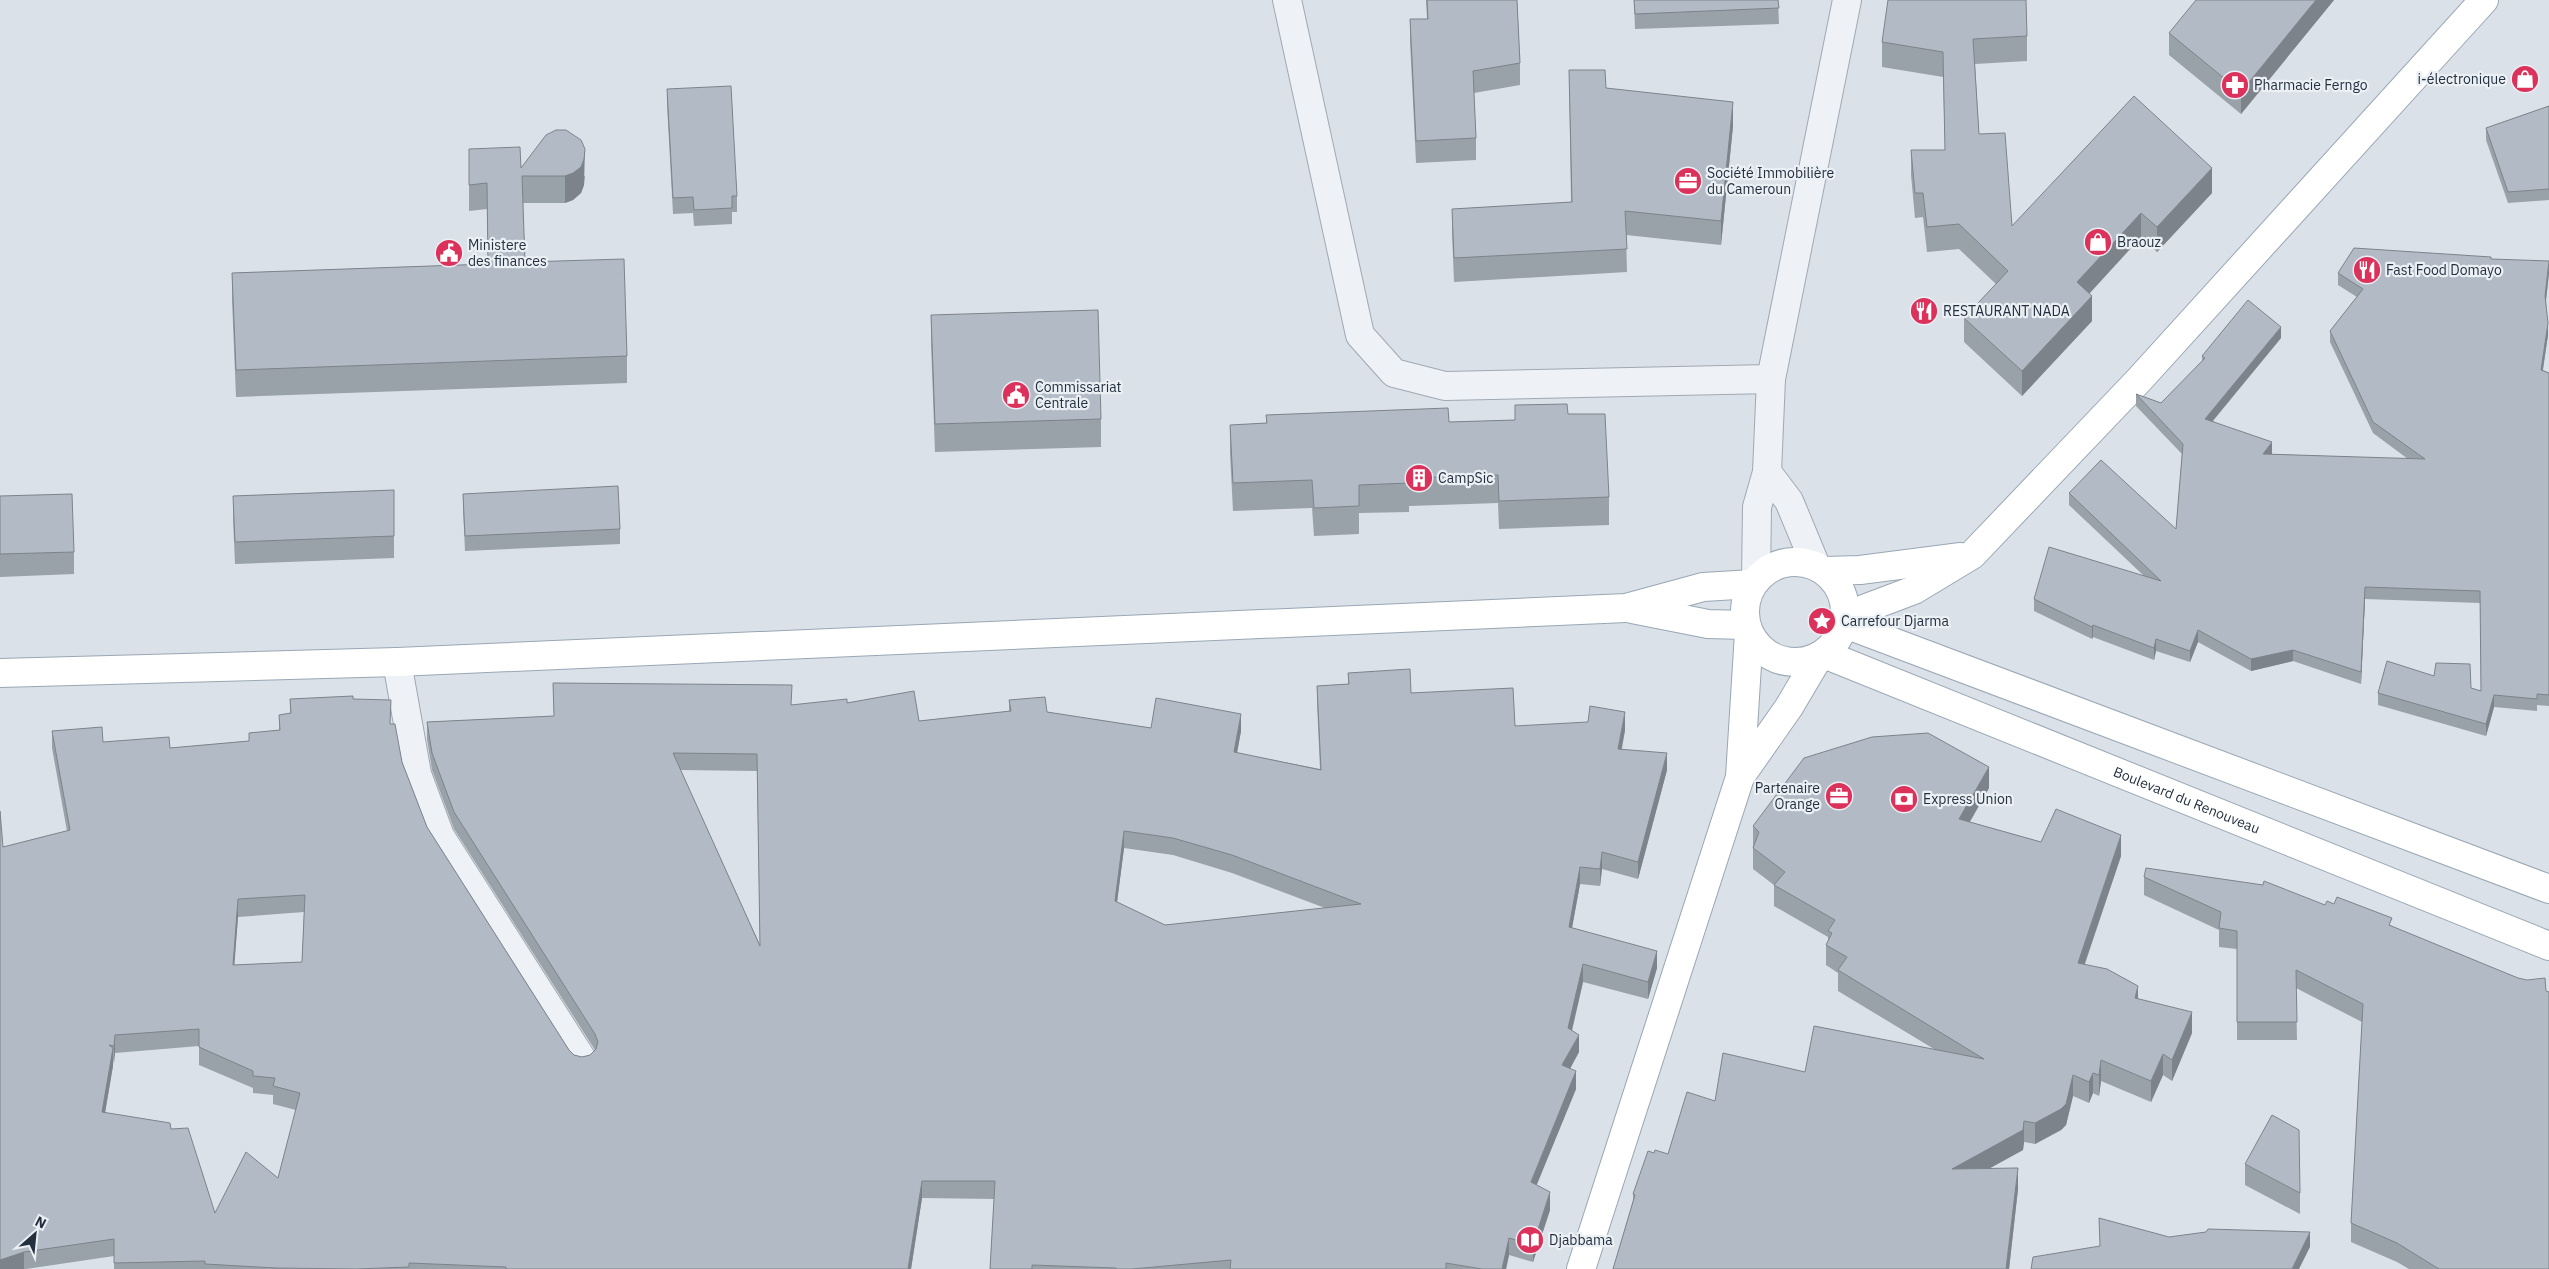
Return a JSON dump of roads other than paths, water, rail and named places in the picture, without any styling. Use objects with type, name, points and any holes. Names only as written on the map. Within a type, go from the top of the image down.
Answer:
[{"type":"main road","points":[[1845,620],[1914,590],[1972,555],[2132,388],[2484,0]]},
{"type":"main road","points":[[1582,1269],[1740,777],[1748,629],[1744,604],[1754,582],[1768,569],[1783,563],[1800,562],[1820,569],[1860,570],[1972,555]]},
{"type":"main road","points":[[1740,777],[1789,707],[1821,656],[1835,644],[1845,620],[1843,595],[1820,569]]},
{"type":"main road","points":[[0,673],[397,662],[1626,608],[1703,587],[1754,582]]},
{"type":"main road","points":[[1626,608],[1708,624],[1748,629],[1763,652],[1784,662],[1807,661],[1821,656]]},
{"type":"main road","points":[[1845,620],[2549,888]]},
{"type":"main road","name":"Boulevard du Renouveau","points":[[1821,656],[2549,946]]},
{"type":"street","points":[[1287,0],[1360,335],[1394,373],[1445,386],[1771,379]]},
{"type":"street","points":[[1754,582],[1757,507],[1767,472],[1771,379],[1848,0]]},
{"type":"street","points":[[1767,472],[1789,501],[1820,569]]},
{"type":"street","points":[[397,662],[417,774],[440,836],[582,1059]]},
{"type":"place","name":"i-électronique","points":[[2525,79]]},
{"type":"place","name":"Pharmacie Ferngo","points":[[2235,85]]},
{"type":"place","name":"Société Immobilière du Cameroun","points":[[1688,181]]},
{"type":"place","name":"Braouz","points":[[2098,242]]},
{"type":"place","name":"Ministere des finances","points":[[449,253]]},
{"type":"place","name":"Fast Food Domayo","points":[[2367,270]]},
{"type":"place","name":"RESTAURANT NADA","points":[[1924,311]]},
{"type":"place","name":"Commissariat Centrale","points":[[1016,395]]},
{"type":"place","name":"CampSic","points":[[1419,478]]},
{"type":"place","name":"Carrefour Djarma","points":[[1822,621]]},
{"type":"place","name":"Partenaire Orange","points":[[1839,796]]},
{"type":"place","name":"Express Union","points":[[1904,799]]},
{"type":"place","name":"Djabbama","points":[[1530,1240]]}]
